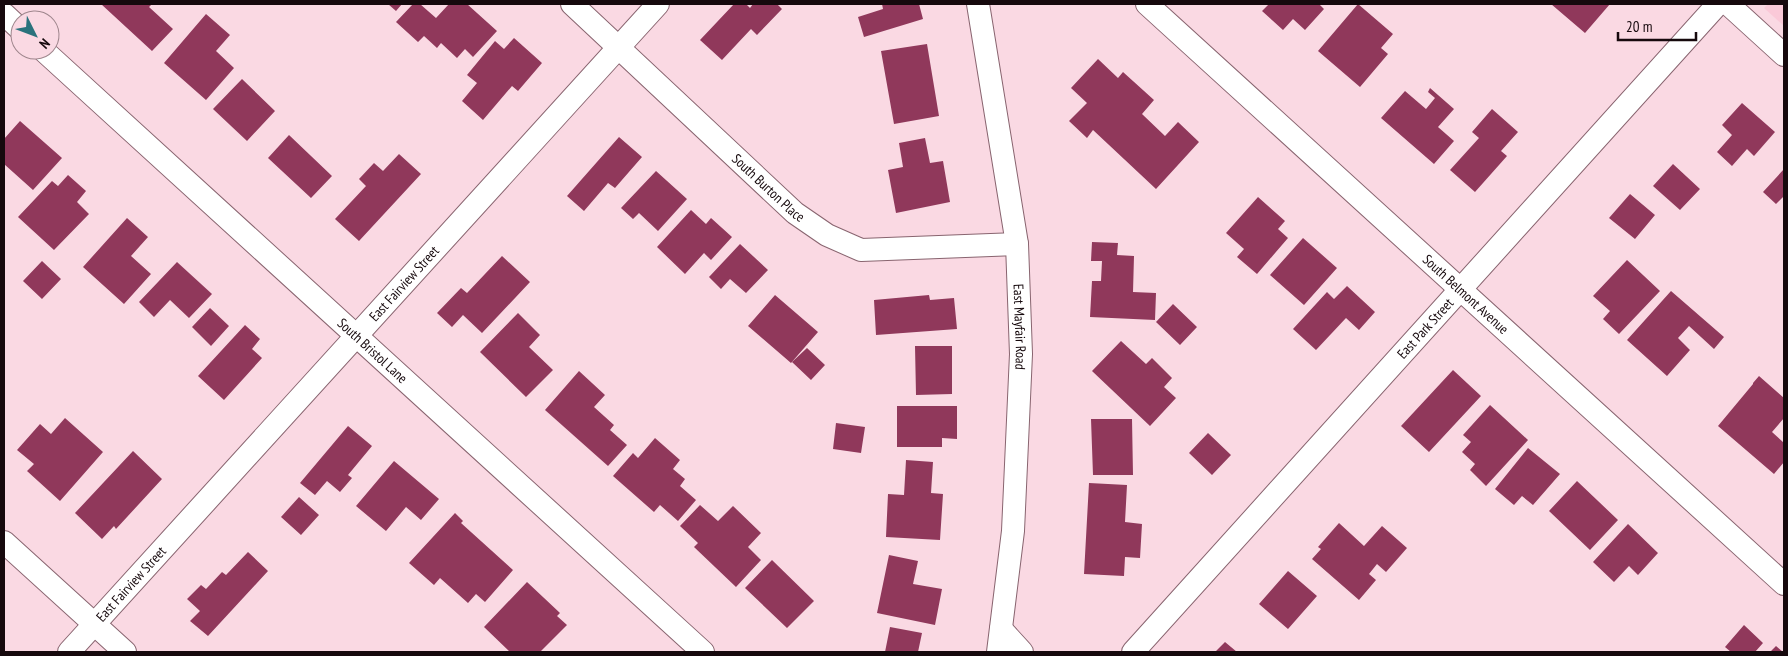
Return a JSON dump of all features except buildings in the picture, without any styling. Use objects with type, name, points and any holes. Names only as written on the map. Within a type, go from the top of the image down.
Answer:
[{"type":"street","name":"South Burton Place","points":[[572,4],[795,213],[827,235],[861,250],[1017,244]]},
{"type":"street","name":"East Fairview Street","points":[[69,652],[658,4]]},
{"type":"street","name":"East Mayfair Road","points":[[978,4],[1017,244],[1020,374],[1013,531],[998,652]]},
{"type":"street","name":"South Belmont Avenue","points":[[1147,4],[1784,584]]},
{"type":"street","name":"East Park Street","points":[[1133,652],[1718,4]]},
{"type":"street","points":[[1728,4],[1784,55]]},
{"type":"street","name":"South Bristol Lane","points":[[54,60],[703,652]]},
{"type":"street","points":[[4,542],[125,652]]},
{"type":"street","points":[[1001,629],[1022,652]]},
{"type":"shaded area","points":[[1768,4],[1784,4],[1784,26],[1764,8]]}]
